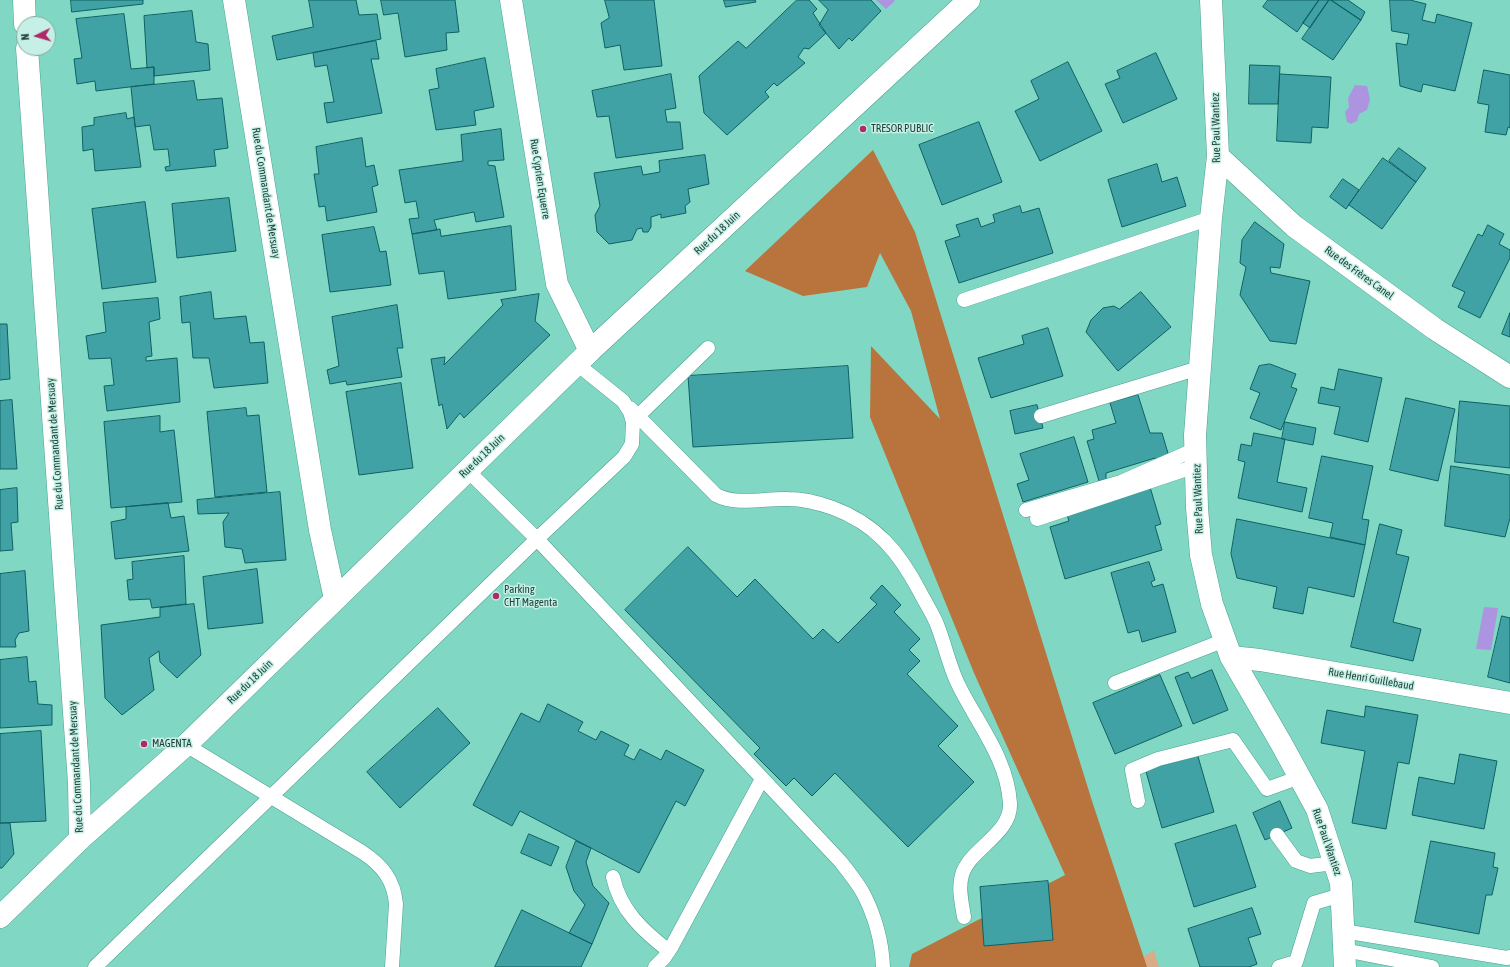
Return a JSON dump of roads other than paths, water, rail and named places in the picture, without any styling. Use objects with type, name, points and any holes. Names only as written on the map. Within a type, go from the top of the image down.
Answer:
[{"type":"street","points":[[24,0],[25,16]]},
{"type":"street","name":"Rue du Commandant de Mersuay","points":[[234,0],[320,530],[335,599]]},
{"type":"street","name":"Rue Cyprien Equerre","points":[[510,0],[557,284],[583,358]]},
{"type":"street","name":"Rue du 18 Juin","points":[[0,917],[80,839],[186,745],[583,358],[969,0]]},
{"type":"street","name":"Rue Paul Wantiez","points":[[1211,0],[1218,156],[1211,218],[1199,368],[1196,458],[1197,508],[1201,555],[1212,604],[1228,648],[1317,809],[1341,883],[1344,949]]},
{"type":"street","name":"Rue du Commandant de Mersuay","points":[[28,56],[78,775],[80,839]]},
{"type":"street","name":"Rue des Frères Canel","points":[[1218,156],[1294,226],[1436,329],[1510,377]]},
{"type":"street","name":"Rue Henri Guillebaud","points":[[1228,648],[1260,660],[1510,703]]},
{"type":"lane","points":[[964,300],[1211,218]]},
{"type":"lane","points":[[638,416],[708,348]]},
{"type":"lane","points":[[583,358],[623,401],[716,495],[724,499],[735,501],[788,499],[802,500],[832,508],[853,517],[879,534],[905,565],[936,622],[957,681],[994,746],[1003,768],[1008,790],[1010,805],[1009,814],[994,837],[972,858],[962,875],[961,890],[964,917]]},
{"type":"lane","points":[[1041,416],[1199,368]]},
{"type":"lane","points":[[95,967],[537,539],[624,457],[632,444],[633,422],[630,412],[623,401]]},
{"type":"lane","points":[[1031,515],[1121,482],[1196,458]]},
{"type":"lane","points":[[468,471],[537,539],[840,861],[863,892],[875,921],[879,935],[883,967]]},
{"type":"lane","points":[[1115,683],[1228,648]]},
{"type":"lane","points":[[1138,802],[1132,770],[1158,759],[1233,740],[1267,789],[1300,777]]},
{"type":"lane","points":[[186,745],[272,796],[362,852],[378,864],[393,885],[396,904],[392,967]]},
{"type":"lane","points":[[655,967],[669,951],[762,779]]},
{"type":"lane","points":[[1277,835],[1296,861],[1310,866],[1334,863]]},
{"type":"lane","points":[[613,877],[616,890],[630,915],[650,936],[669,951]]},
{"type":"lane","points":[[1279,967],[1296,962],[1314,903],[1341,895]]},
{"type":"lane","points":[[1344,949],[1500,956],[1507,958],[1510,956]]},
{"type":"lane","points":[[1344,949],[1432,967]]},
{"type":"place","name":"TRESOR PUBLIC","points":[[863,129]]},
{"type":"place","name":"Parking CHT Magenta","points":[[496,596]]},
{"type":"place","name":"MAGENTA","points":[[144,744]]}]
